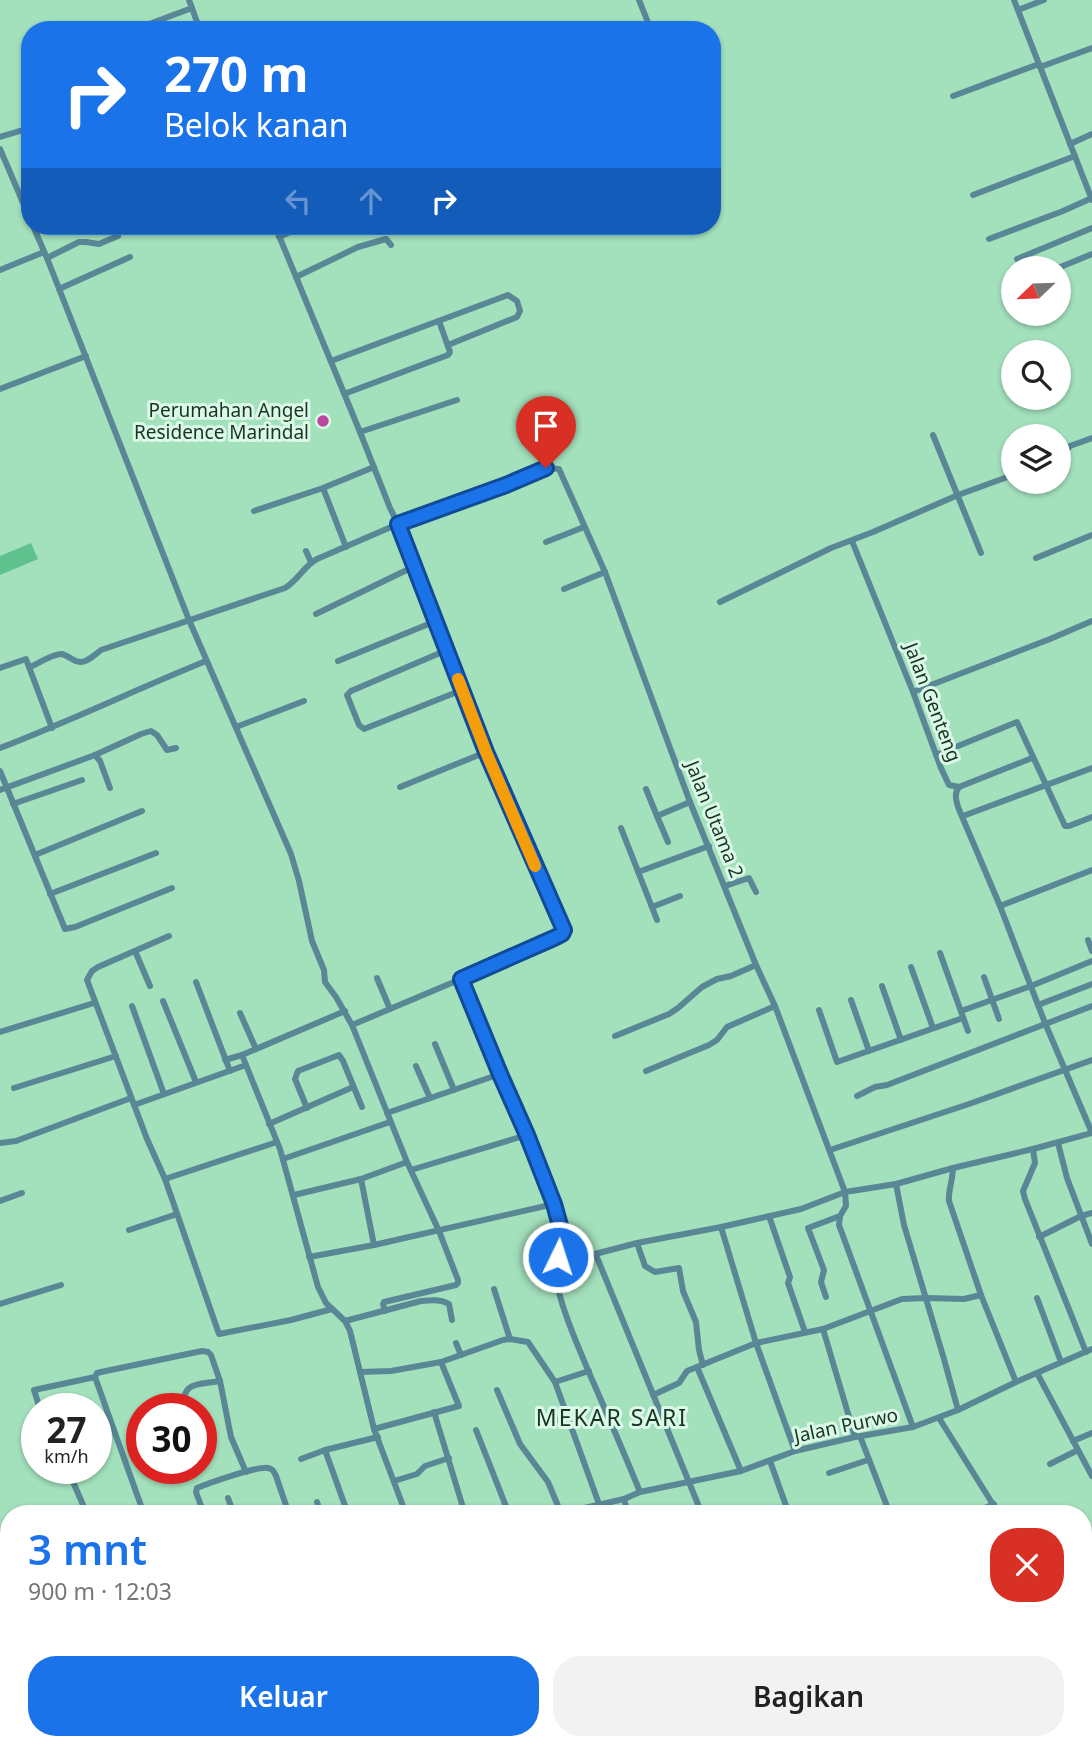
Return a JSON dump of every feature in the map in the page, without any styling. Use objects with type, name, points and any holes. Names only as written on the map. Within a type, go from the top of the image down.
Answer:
[{"type":"street","points":[[189,0],[197,21]]},
{"type":"street","points":[[639,0],[647,21]]},
{"type":"street","points":[[989,239],[1092,198],[1014,0]]},
{"type":"street","points":[[1018,10],[1044,0]]},
{"type":"street","points":[[157,21],[192,8]]},
{"type":"street","points":[[953,96],[1092,48]]},
{"type":"street","points":[[0,137],[21,131]]},
{"type":"street","points":[[1070,144],[1092,134]]},
{"type":"street","points":[[0,149],[21,198]]},
{"type":"street","points":[[973,195],[1075,156]]},
{"type":"street","points":[[1024,256],[1092,228]]},
{"type":"street","points":[[37,235],[189,620],[291,854],[313,941],[324,970],[325,982],[352,1026],[457,1280],[457,1284],[384,1302],[384,1311]]},
{"type":"street","points":[[283,235],[279,237],[415,566],[486,752],[564,932],[352,1026]]},
{"type":"street","points":[[0,270],[79,242],[99,244],[118,236]]},
{"type":"street","points":[[296,277],[358,247],[386,239],[391,245]]},
{"type":"street","points":[[1071,263],[1092,254]]},
{"type":"street","points":[[59,289],[130,257]]},
{"type":"street","points":[[331,361],[508,295],[516,299],[520,311],[517,317],[448,345]]},
{"type":"street","points":[[344,394],[444,358],[450,352],[439,321]]},
{"type":"street","points":[[0,389],[86,356]]},
{"type":"street","points":[[360,432],[457,400]]},
{"type":"street","points":[[933,435],[981,553]]},
{"type":"street","points":[[1071,446],[1092,438]]},
{"type":"street","points":[[254,511],[323,488],[373,467]]},
{"type":"street","name":"Jalan Utama 2","points":[[398,524],[546,468],[559,469],[605,572],[690,802],[775,1006],[845,1192]]},
{"type":"street","points":[[720,602],[831,548],[1001,479]]},
{"type":"street","points":[[323,488],[346,547]]},
{"type":"street","points":[[30,667],[60,654],[80,663],[101,650],[285,588],[311,562],[398,524]]},
{"type":"street","points":[[545,542],[584,527]]},
{"type":"street","points":[[1036,558],[1092,536]]},
{"type":"street","name":"Jalan Genteng","points":[[852,541],[947,782],[959,788],[956,798],[1045,1023],[1092,1133]]},
{"type":"street","points":[[306,551],[311,562]]},
{"type":"street","points":[[316,614],[415,566]]},
{"type":"street","points":[[564,589],[605,572]]},
{"type":"street","points":[[338,661],[436,621]]},
{"type":"street","points":[[913,692],[1092,621]]},
{"type":"street","points":[[447,650],[347,695],[359,725],[364,729],[462,690]]},
{"type":"street","points":[[0,668],[25,659],[52,728]]},
{"type":"street","points":[[0,748],[206,660]]},
{"type":"street","points":[[236,727],[304,701]]},
{"type":"street","points":[[936,755],[1017,722],[1065,826],[1069,827],[1092,817]]},
{"type":"street","points":[[3,789],[151,731],[167,750],[176,748]]},
{"type":"street","points":[[400,787],[486,752]]},
{"type":"street","points":[[94,755],[100,761],[110,788]]},
{"type":"street","points":[[959,788],[1032,758]]},
{"type":"street","points":[[963,816],[1092,768]]},
{"type":"street","points":[[0,771],[3,789],[13,804],[66,930],[172,888]]},
{"type":"street","points":[[13,804],[82,780]]},
{"type":"street","points":[[646,789],[668,842]]},
{"type":"street","points":[[657,816],[690,802]]},
{"type":"street","points":[[35,855],[142,811]]},
{"type":"street","points":[[621,828],[657,920]]},
{"type":"street","points":[[638,872],[709,846]]},
{"type":"street","points":[[50,894],[156,853]]},
{"type":"street","points":[[1000,906],[1092,870]]},
{"type":"street","points":[[725,886],[749,878],[756,892]]},
{"type":"street","points":[[652,907],[680,896]]},
{"type":"street","points":[[169,936],[98,967],[88,975],[87,980],[146,1139],[165,1179],[219,1334],[332,1309]]},
{"type":"street","points":[[1088,940],[1092,951]]},
{"type":"street","points":[[135,951],[150,986]]},
{"type":"street","points":[[940,953],[968,1031]]},
{"type":"street","points":[[819,1010],[837,1062],[933,1028],[992,1000],[1092,961]]},
{"type":"street","points":[[615,1035],[669,1014],[716,979],[731,976],[756,965]]},
{"type":"street","points":[[911,967],[933,1028]]},
{"type":"street","points":[[984,977],[999,1019]]},
{"type":"street","points":[[377,978],[390,1009]]},
{"type":"street","points":[[461,979],[554,1204],[564,1240],[557,1264],[559,1292],[573,1333],[640,1492]]},
{"type":"street","points":[[196,982],[230,1071]]},
{"type":"street","points":[[1038,1004],[1092,984]]},
{"type":"street","points":[[881,986],[901,1040]]},
{"type":"street","points":[[851,1000],[869,1051]]},
{"type":"street","points":[[163,1001],[196,1082]]},
{"type":"street","points":[[0,1032],[94,1003]]},
{"type":"street","points":[[132,1006],[164,1094]]},
{"type":"street","points":[[646,1071],[709,1045],[717,1040],[727,1027],[775,1006]]},
{"type":"street","points":[[858,1096],[875,1087],[887,1085],[1092,1006]]},
{"type":"street","points":[[225,1060],[345,1011]]},
{"type":"street","points":[[240,1013],[256,1049]]},
{"type":"street","points":[[435,1044],[454,1090]]},
{"type":"street","points":[[242,1055],[283,1159],[309,1257],[323,1297],[345,1321],[350,1331],[374,1429],[403,1505]]},
{"type":"street","points":[[14,1088],[116,1056]]},
{"type":"street","points":[[307,1108],[295,1079],[298,1071],[340,1056],[362,1107]]},
{"type":"street","points":[[830,1150],[1092,1060]]},
{"type":"street","points":[[0,1143],[16,1141],[246,1065]]},
{"type":"street","points":[[416,1066],[430,1098]]},
{"type":"street","points":[[387,1113],[500,1074]]},
{"type":"street","points":[[269,1124],[353,1087]]},
{"type":"street","points":[[283,1159],[390,1122]]},
{"type":"street","points":[[557,1264],[637,1243],[801,1209],[845,1192],[896,1184],[1092,1133]]},
{"type":"street","points":[[411,1170],[527,1135]]},
{"type":"street","points":[[165,1179],[277,1142]]},
{"type":"street","points":[[1058,1143],[1067,1178],[1092,1244]]},
{"type":"street","points":[[1033,1149],[1034,1166],[1023,1191],[1039,1237],[1089,1351]]},
{"type":"street","points":[[294,1195],[361,1179],[407,1162]]},
{"type":"street","points":[[953,1168],[948,1201],[981,1295],[1016,1382]]},
{"type":"street","points":[[361,1179],[374,1245]]},
{"type":"street","points":[[896,1184],[904,1224],[958,1410]]},
{"type":"street","points":[[0,1201],[22,1192]]},
{"type":"street","points":[[845,1192],[846,1206],[840,1216],[839,1225],[913,1427]]},
{"type":"street","points":[[309,1257],[554,1204]]},
{"type":"street","points":[[1039,1237],[1092,1213]]},
{"type":"street","points":[[129,1230],[177,1214]]},
{"type":"street","points":[[768,1216],[790,1277],[789,1283],[805,1332]]},
{"type":"street","points":[[826,1297],[821,1282],[824,1270],[808,1228],[840,1216]]},
{"type":"street","points":[[721,1227],[756,1343],[795,1451]]},
{"type":"street","points":[[637,1243],[645,1266],[655,1272],[679,1268],[683,1291],[696,1322],[700,1366],[741,1471]]},
{"type":"street","points":[[596,1255],[698,1505]]},
{"type":"street","points":[[0,1304],[61,1285]]},
{"type":"street","points":[[494,1289],[510,1339]]},
{"type":"street","points":[[653,1395],[679,1383],[687,1371],[756,1343],[823,1329],[902,1299],[964,1299],[981,1295]]},
{"type":"street","points":[[1037,1298],[1060,1362]]},
{"type":"street","points":[[345,1321],[421,1301],[443,1301],[449,1304],[452,1320]]},
{"type":"street","points":[[823,1329],[857,1437],[886,1505]]},
{"type":"street","points":[[360,1372],[391,1371],[441,1362],[495,1341],[510,1339],[528,1342],[555,1382],[599,1504]]},
{"type":"street","points":[[457,1343],[461,1355]]},
{"type":"street","points":[[35,1393],[34,1390],[95,1377],[101,1372],[205,1351],[211,1355],[220,1381],[228,1426],[246,1472]]},
{"type":"street","name":"Jalan Purwo","points":[[595,1505],[624,1499],[640,1492],[741,1471],[795,1451],[913,1427],[958,1410],[1089,1351]]},
{"type":"street","points":[[374,1429],[459,1406],[441,1362]]},
{"type":"street","points":[[555,1382],[589,1371]]},
{"type":"street","points":[[1037,1373],[1092,1476]]},
{"type":"street","points":[[95,1377],[141,1505]]},
{"type":"street","points":[[186,1393],[191,1386],[220,1381]]},
{"type":"street","points":[[497,1390],[520,1444],[548,1482],[556,1505]]},
{"type":"street","points":[[435,1412],[462,1505]]},
{"type":"street","points":[[538,1422],[567,1416]]},
{"type":"street","points":[[939,1418],[993,1504]]},
{"type":"street","points":[[476,1430],[505,1505]]},
{"type":"street","points":[[1073,1441],[1092,1433]]},
{"type":"street","points":[[301,1459],[378,1437]]},
{"type":"street","points":[[326,1450],[345,1505]]},
{"type":"street","points":[[1050,1464],[1078,1450]]},
{"type":"street","points":[[394,1481],[417,1474],[425,1466],[449,1458]]},
{"type":"street","points":[[829,1473],[868,1460]]},
{"type":"street","points":[[770,1461],[786,1505]]},
{"type":"street","points":[[201,1505],[197,1488],[246,1472],[268,1468],[273,1470],[286,1505]]},
{"type":"street","points":[[74,1484],[83,1505]]},
{"type":"street","points":[[228,1499],[230,1505]]},
{"type":"street","points":[[624,1499],[626,1505]]},
{"type":"shaded area","points":[[31,543],[38,559],[0,575],[0,556]]},
{"type":"slow traffic","points":[[458,679],[535,866]]},
{"type":"place","name":"Perumahan Angel Residence Marindal","points":[[323,421]]},
{"type":"district","name":"MEKAR SARI","points":[[612,1417]]},
{"type":"route","points":[[546,468],[398,524],[486,752],[564,930],[554,938],[461,979],[554,1204],[564,1240],[558,1257]]}]
